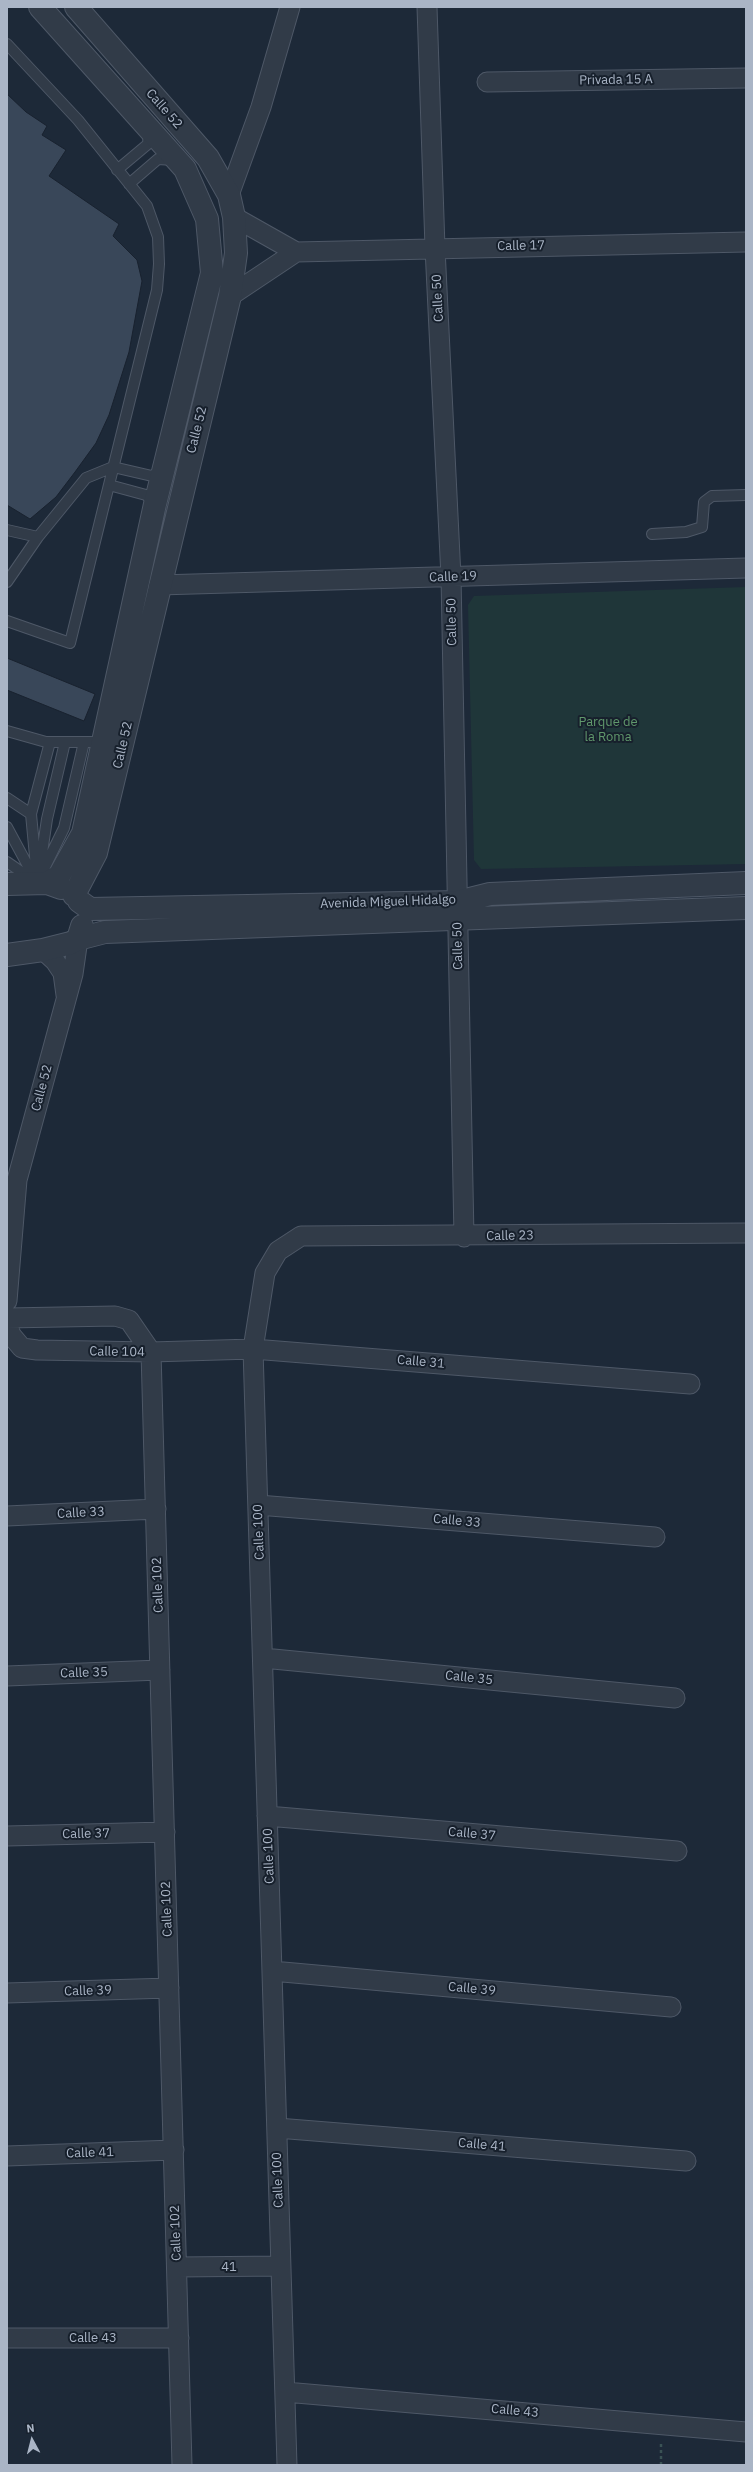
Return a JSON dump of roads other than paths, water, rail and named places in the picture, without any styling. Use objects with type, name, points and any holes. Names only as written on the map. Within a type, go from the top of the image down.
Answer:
[{"type":"street","name":"Calle 52","points":[[40,7],[185,169],[207,219],[212,273],[155,504],[92,742],[83,833],[59,876],[42,883]]},
{"type":"street","name":"Calle 52","points":[[76,7],[208,158],[229,195],[234,217],[236,253],[230,296],[159,585],[122,750],[96,853],[77,898]]},
{"type":"street","points":[[229,195],[261,107],[290,7]]},
{"type":"street","name":"Calle 50","points":[[427,7],[435,248],[451,577],[464,1237]]},
{"type":"street","name":"Privada 15 A","points":[[487,82],[746,78]]},
{"type":"street","points":[[230,296],[296,252],[234,217]]},
{"type":"street","name":"Calle 17","points":[[296,252],[746,242]]},
{"type":"street","name":"Calle 19","points":[[159,585],[746,568]]},
{"type":"street","points":[[92,742],[122,750]]},
{"type":"street","points":[[7,884],[42,883]]},
{"type":"street","name":"Avenida Miguel Hidalgo","points":[[42,883],[67,890],[90,908],[458,910],[746,908]]},
{"type":"street","name":"Avenida Miguel Hidalgo","points":[[7,955],[63,946],[78,938],[96,933],[458,910],[490,894],[746,883]]},
{"type":"street","points":[[77,898],[83,924],[78,938]]},
{"type":"street","name":"Calle 52","points":[[12,1179],[77,958],[78,938]]},
{"type":"street","name":"Calle 52","points":[[43,950],[55,961],[63,973],[66,995]]},
{"type":"street","points":[[7,1301],[12,1179]]},
{"type":"street","name":"Calle 23","points":[[278,1251],[301,1236],[464,1237],[746,1233]]},
{"type":"street","name":"Calle 100","points":[[278,1251],[265,1273],[254,1349],[287,2465]]},
{"type":"street","name":"Calle 104","points":[[7,1318],[115,1316],[129,1320],[151,1352]]},
{"type":"street","name":"Calle 104","points":[[7,1322],[11,1335],[22,1348],[37,1350],[151,1352]]},
{"type":"street","name":"Calle 31","points":[[151,1352],[254,1349],[690,1384]]},
{"type":"street","name":"Calle 102","points":[[151,1352],[182,2465]]},
{"type":"street","name":"Calle 33","points":[[258,1506],[655,1537]]},
{"type":"street","name":"Calle 33","points":[[7,1516],[156,1510]]},
{"type":"street","name":"Calle 35","points":[[263,1658],[675,1698]]},
{"type":"street","name":"Calle 35","points":[[7,1676],[160,1670]]},
{"type":"street","name":"Calle 37","points":[[267,1816],[677,1852]]},
{"type":"street","name":"Calle 37","points":[[7,1836],[165,1832]]},
{"type":"street","name":"Calle 39","points":[[272,1971],[671,2007]]},
{"type":"street","name":"Calle 39","points":[[7,1993],[169,1988]]},
{"type":"street","name":"Calle 41","points":[[277,2128],[686,2162]]},
{"type":"street","name":"Calle 41","points":[[7,2156],[174,2150]]},
{"type":"street","name":"41","points":[[177,2267],[281,2266]]},
{"type":"street","name":"Calle 43","points":[[7,2338],[179,2338]]},
{"type":"street","name":"Calle 43","points":[[285,2392],[746,2432]]},
{"type":"lane","points":[[7,44],[78,120],[147,206],[158,237],[159,264],[157,290],[70,643],[7,621]]},
{"type":"lane","points":[[117,170],[148,144],[149,127]]},
{"type":"lane","points":[[129,184],[158,159],[177,160]]},
{"type":"lane","points":[[7,582],[38,537],[86,478],[113,467],[152,476],[163,470]]},
{"type":"lane","points":[[109,485],[146,495],[155,504]]},
{"type":"lane","points":[[652,534],[686,532],[702,527],[704,502],[712,496],[746,495]]},
{"type":"lane","points":[[7,530],[38,537]]},
{"type":"lane","points":[[7,731],[50,742],[92,742]]},
{"type":"lane","points":[[42,883],[31,814],[50,742]]},
{"type":"lane","points":[[42,883],[47,819],[65,742]]},
{"type":"lane","points":[[7,798],[31,814]]},
{"type":"lane","points":[[7,827],[42,883]]},
{"type":"lane","points":[[7,862],[42,883]]},
{"type":"park label","name":"Parque de la Roma","points":[[608,730]]}]
